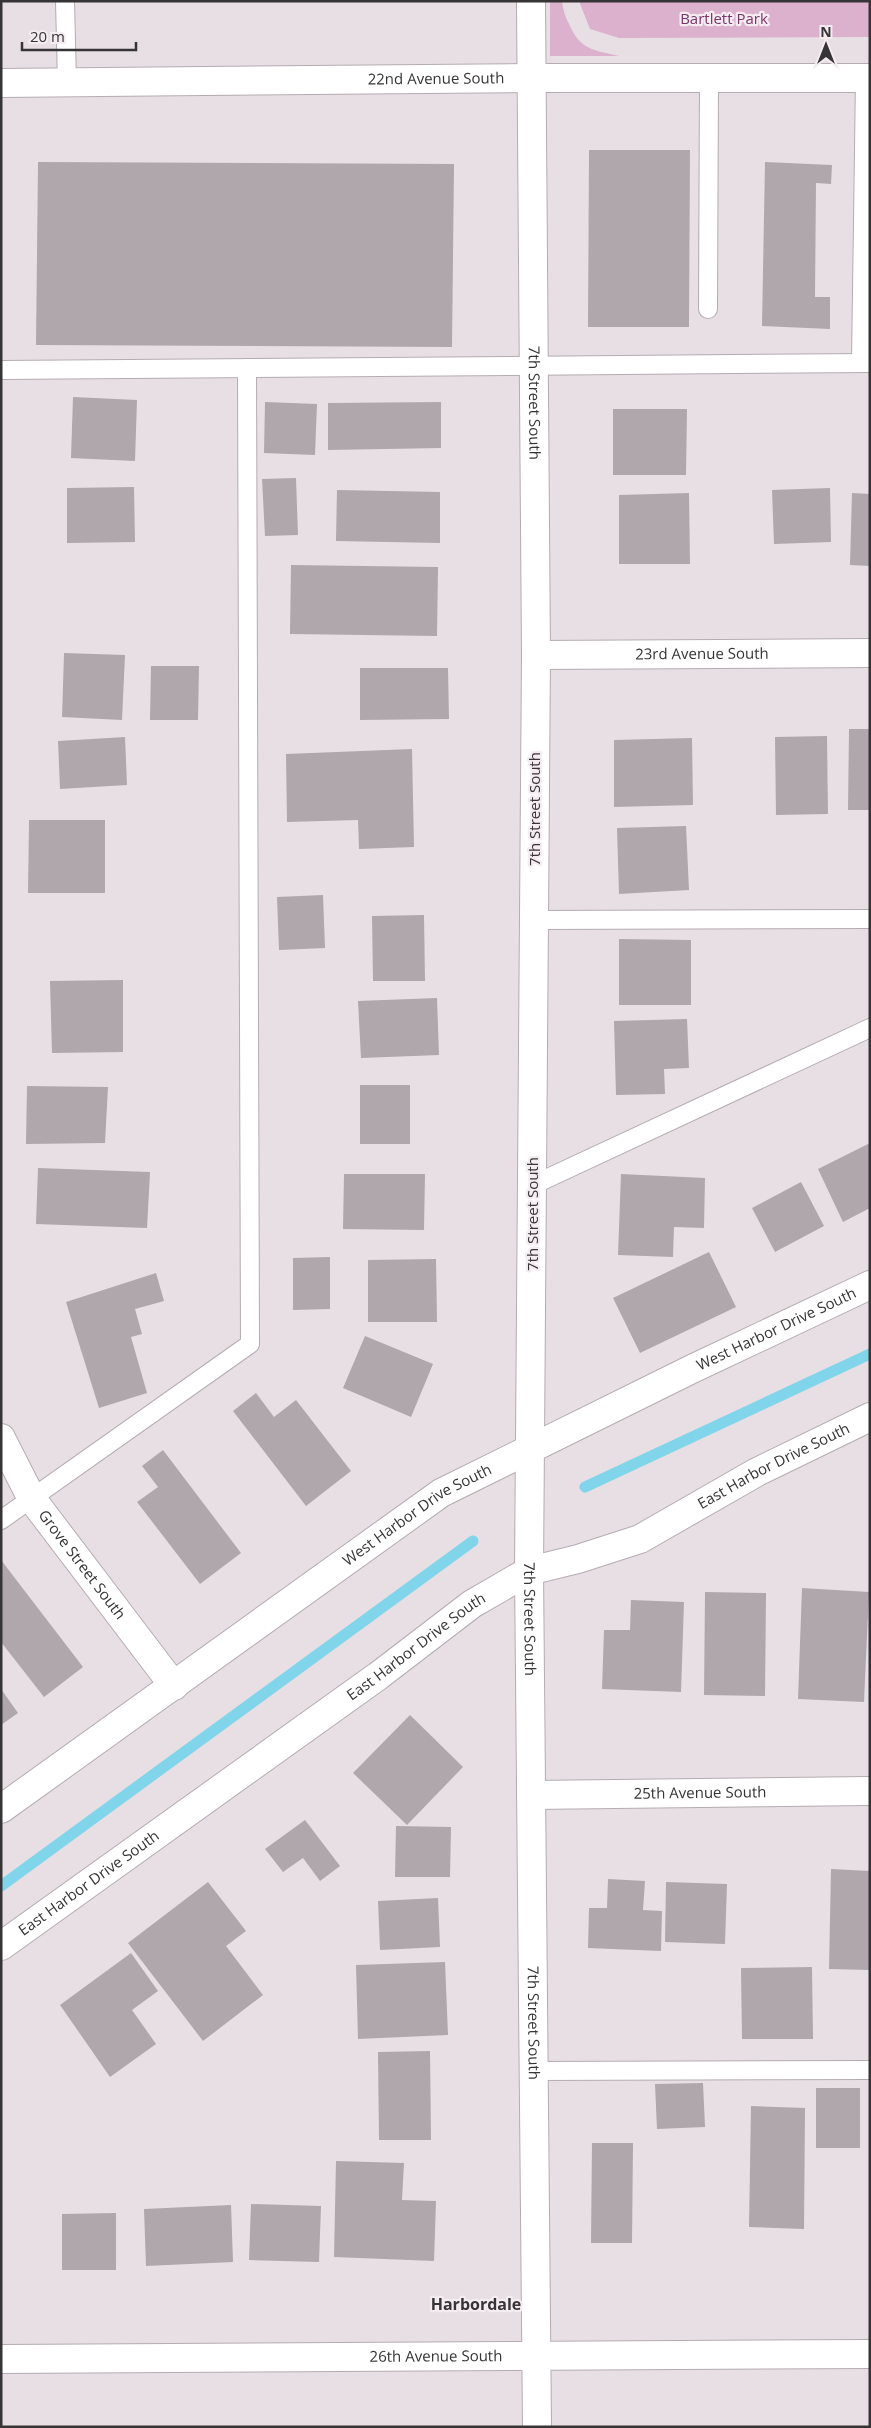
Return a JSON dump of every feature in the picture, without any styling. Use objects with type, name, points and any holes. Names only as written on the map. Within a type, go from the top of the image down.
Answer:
[{"type":"street","name":"7th Street South","points":[[531,1],[536,655],[531,1448],[528,1571],[538,2356],[537,2427]]},
{"type":"street","name":"22nd Avenue South","points":[[1,83],[531,78],[867,78]]},
{"type":"street","name":"23rd Avenue South","points":[[536,655],[870,653]]},
{"type":"street","name":"West Harbor Drive South","points":[[1,1808],[442,1493],[531,1448],[870,1285]]},
{"type":"street","name":"East Harbor Drive South","points":[[1,1946],[378,1676],[472,1604],[528,1571],[578,1559],[640,1540],[757,1472],[870,1417]]},
{"type":"street","name":"Grove Street South","points":[[1,1438],[32,1499],[174,1686]]},
{"type":"street","name":"25th Avenue South","points":[[531,1795],[870,1791]]},
{"type":"street","name":"26th Avenue South","points":[[1,2359],[870,2354]]},
{"type":"lane","points":[[65,1],[67,83]]},
{"type":"lane","points":[[708,309],[709,78]]},
{"type":"lane","points":[[1,370],[865,363],[867,78]]},
{"type":"lane","points":[[1,1520],[250,1344],[247,368]]},
{"type":"lane","points":[[534,920],[870,919]]},
{"type":"lane","points":[[533,1185],[870,1028]]},
{"type":"lane","points":[[534,2071],[870,2070]]},
{"type":"green space","points":[[550,1],[562,1],[564,13],[573,33],[583,44],[595,50],[619,56],[550,56]]},
{"type":"green space","name":"Bartlett Park","points":[[579,1],[870,1],[870,37],[619,38],[590,29]]},
{"type":"building","points":[[589,150],[690,150],[689,327],[588,327]]},
{"type":"building","points":[[38,162],[454,164],[452,347],[36,345]]},
{"type":"building","points":[[765,162],[832,165],[831,184],[816,183],[815,297],[830,297],[830,329],[762,326]]},
{"type":"building","points":[[73,397],[137,400],[135,461],[71,458]]},
{"type":"building","points":[[265,402],[317,404],[315,455],[264,453]]},
{"type":"building","points":[[441,402],[441,448],[328,450],[328,403]]},
{"type":"building","points":[[613,409],[687,409],[686,475],[613,475]]},
{"type":"building","points":[[296,478],[298,535],[265,536],[262,479]]},
{"type":"building","points":[[134,487],[135,542],[67,543],[67,488]]},
{"type":"building","points":[[830,488],[831,542],[774,544],[772,490]]},
{"type":"building","points":[[337,490],[440,492],[440,543],[336,541]]},
{"type":"building","points":[[689,493],[690,564],[619,564],[619,495]]},
{"type":"building","points":[[852,493],[870,494],[870,566],[850,565]]},
{"type":"building","points":[[291,565],[438,567],[437,636],[290,634]]},
{"type":"building","points":[[64,653],[125,655],[122,720],[62,717]]},
{"type":"building","points":[[151,666],[199,666],[198,720],[150,720]]},
{"type":"building","points":[[360,668],[448,668],[449,719],[360,720]]},
{"type":"building","points":[[849,729],[870,729],[870,810],[848,810]]},
{"type":"building","points":[[827,736],[828,814],[776,815],[775,737]]},
{"type":"building","points":[[125,737],[127,785],[60,789],[58,741]]},
{"type":"building","points":[[692,738],[693,805],[614,807],[614,740]]},
{"type":"building","points":[[412,749],[414,847],[359,849],[358,820],[287,822],[286,754]]},
{"type":"building","points":[[29,820],[105,820],[105,893],[28,893]]},
{"type":"building","points":[[686,826],[689,890],[619,894],[617,828]]},
{"type":"building","points":[[323,895],[325,948],[279,950],[277,897]]},
{"type":"building","points":[[424,915],[425,981],[373,981],[372,916]]},
{"type":"building","points":[[619,939],[691,940],[691,1005],[619,1005]]},
{"type":"building","points":[[123,980],[123,1052],[52,1053],[50,981]]},
{"type":"building","points":[[437,998],[439,1055],[361,1058],[358,1001]]},
{"type":"building","points":[[687,1019],[689,1068],[664,1069],[665,1094],[616,1095],[614,1021]]},
{"type":"building","points":[[360,1085],[410,1085],[410,1144],[360,1144]]},
{"type":"building","points":[[27,1086],[108,1087],[105,1143],[26,1144]]},
{"type":"building","points":[[870,1143],[870,1208],[843,1222],[818,1169]]},
{"type":"building","points":[[38,1168],[150,1172],[147,1228],[36,1224]]},
{"type":"building","points":[[344,1174],[425,1174],[424,1230],[343,1229]]},
{"type":"building","points":[[621,1174],[705,1178],[704,1228],[674,1227],[673,1257],[618,1255]]},
{"type":"building","points":[[801,1182],[824,1226],[775,1252],[752,1208]]},
{"type":"building","points":[[709,1252],[736,1307],[640,1353],[613,1298]]},
{"type":"building","points":[[330,1257],[330,1309],[293,1310],[293,1258]]},
{"type":"building","points":[[436,1259],[437,1322],[368,1322],[368,1260]]},
{"type":"building","points":[[156,1273],[164,1301],[135,1309],[142,1334],[131,1337],[147,1393],[99,1408],[66,1302]]},
{"type":"building","points":[[365,1336],[433,1364],[411,1417],[343,1388]]},
{"type":"building","points":[[256,1393],[274,1417],[296,1400],[351,1471],[306,1506],[233,1411]]},
{"type":"building","points":[[163,1450],[241,1553],[200,1584],[137,1502],[158,1487],[142,1466]]},
{"type":"building","points":[[1,1560],[83,1667],[44,1697],[1,1642]]},
{"type":"building","points":[[802,1588],[869,1592],[864,1702],[798,1699]]},
{"type":"building","points":[[705,1592],[766,1593],[765,1696],[704,1695]]},
{"type":"building","points":[[631,1600],[684,1602],[681,1692],[602,1689],[604,1630],[630,1630]]},
{"type":"building","points":[[1,1689],[18,1713],[1,1725]]},
{"type":"building","points":[[410,1715],[463,1767],[407,1825],[353,1773]]},
{"type":"building","points":[[305,1820],[340,1866],[320,1881],[303,1858],[283,1872],[265,1849]]},
{"type":"building","points":[[396,1826],[451,1827],[450,1877],[395,1877]]},
{"type":"building","points":[[831,1869],[870,1871],[870,1970],[829,1969]]},
{"type":"building","points":[[608,1879],[645,1881],[643,1910],[662,1911],[661,1951],[588,1948],[589,1908],[607,1908]]},
{"type":"building","points":[[208,1882],[246,1931],[226,1946],[263,1995],[203,2041],[128,1943]]},
{"type":"building","points":[[666,1882],[727,1884],[725,1944],[665,1942]]},
{"type":"building","points":[[438,1898],[440,1947],[380,1950],[378,1901]]},
{"type":"building","points":[[131,1953],[158,1991],[132,2010],[156,2044],[110,2077],[60,2005]]},
{"type":"building","points":[[445,1962],[448,2035],[358,2039],[356,1965]]},
{"type":"building","points":[[812,1967],[813,2039],[742,2039],[741,1968]]},
{"type":"building","points":[[430,2051],[431,2140],[379,2140],[378,2052]]},
{"type":"building","points":[[703,2083],[705,2127],[657,2129],[655,2084]]},
{"type":"building","points":[[816,2088],[860,2088],[860,2148],[816,2148]]},
{"type":"building","points":[[751,2106],[805,2108],[804,2229],[749,2227]]},
{"type":"building","points":[[592,2143],[633,2143],[632,2243],[591,2243]]},
{"type":"building","points":[[336,2161],[404,2163],[402,2200],[436,2201],[434,2261],[334,2257]]},
{"type":"building","points":[[251,2204],[321,2206],[319,2262],[249,2260]]},
{"type":"building","points":[[231,2205],[233,2262],[146,2266],[144,2209]]},
{"type":"building","points":[[116,2213],[116,2270],[62,2270],[62,2214]]},
{"type":"waterway","points":[[585,1487],[870,1354]]},
{"type":"waterway","points":[[1,1886],[473,1541]]},
{"type":"district","name":"Harbordale","points":[[476,2304]]}]
